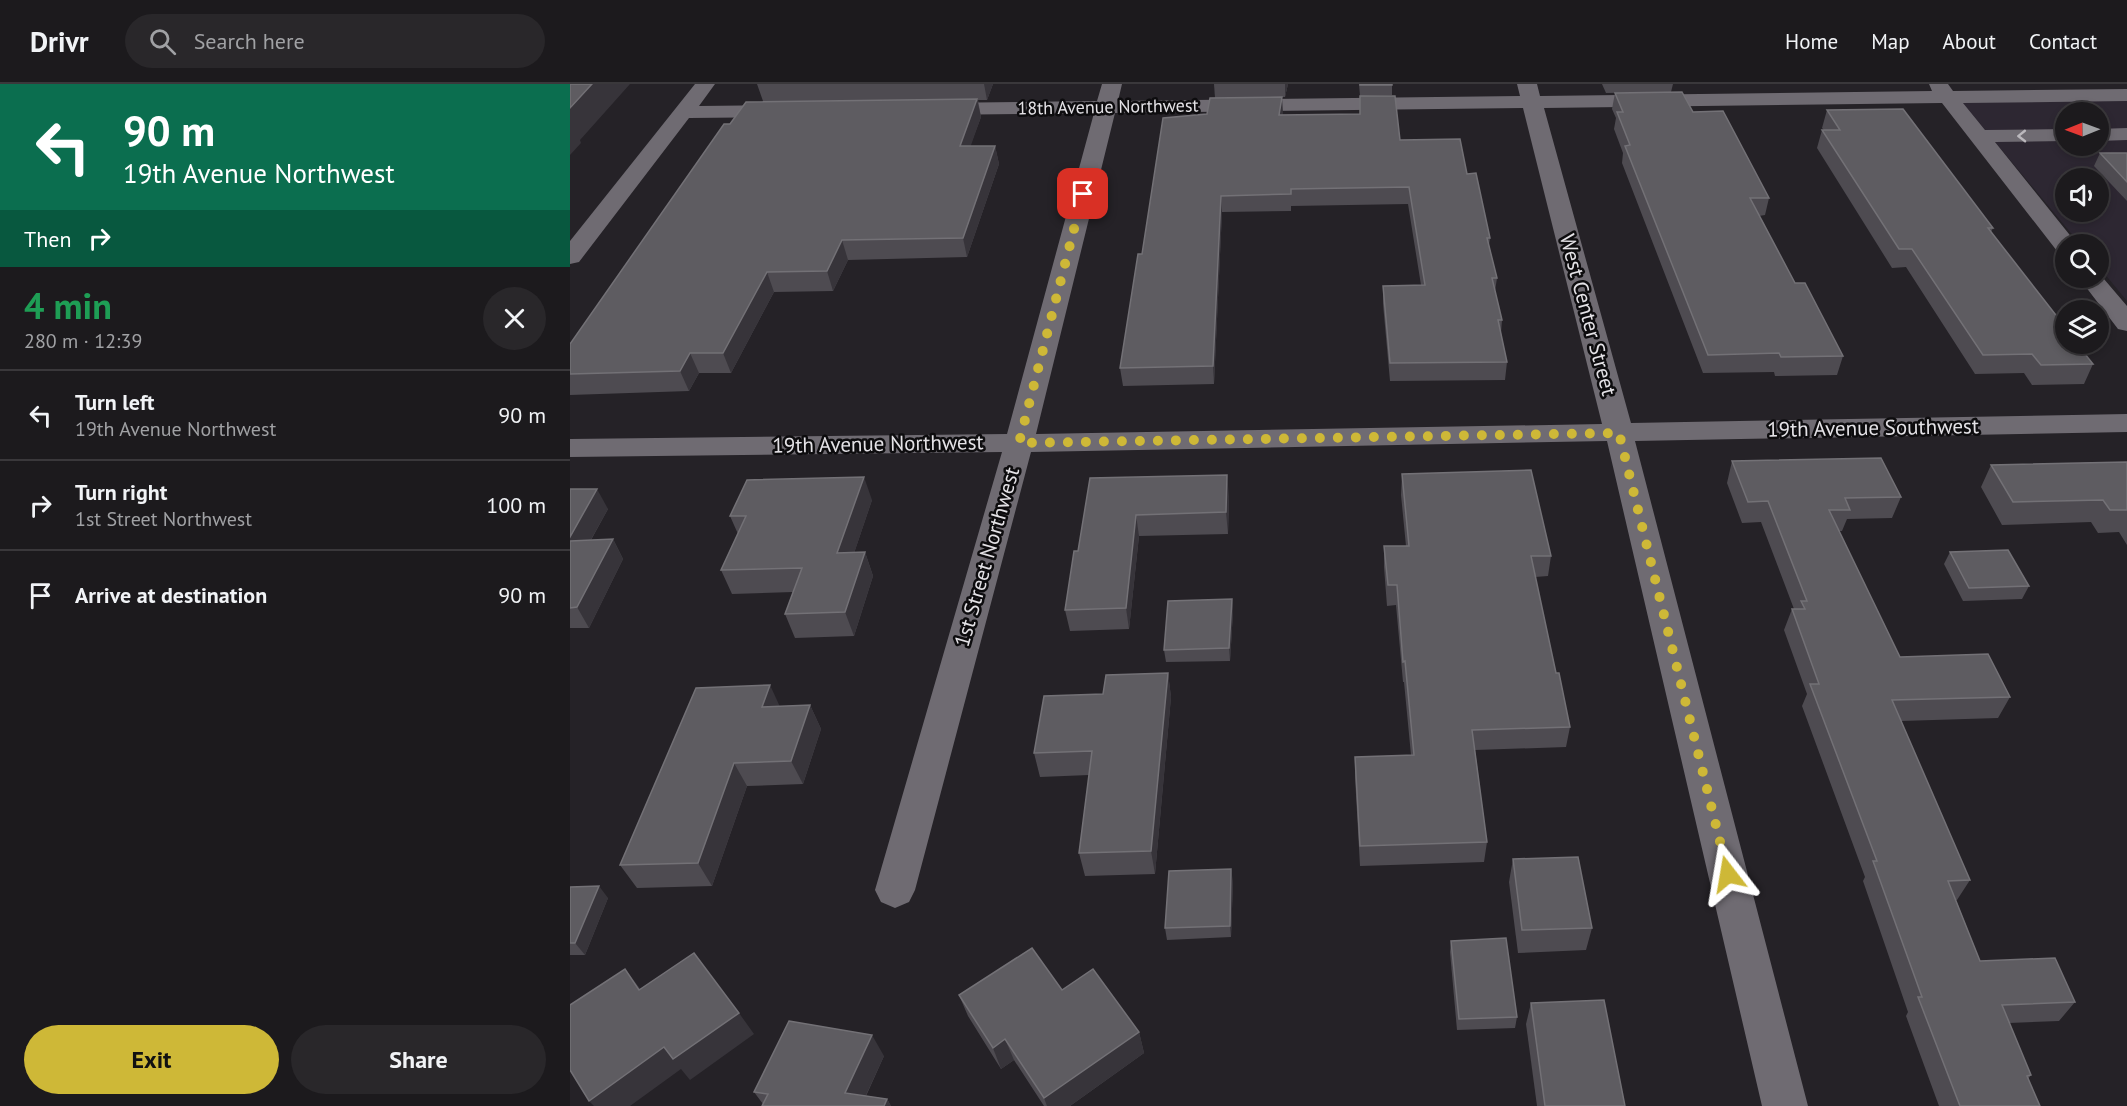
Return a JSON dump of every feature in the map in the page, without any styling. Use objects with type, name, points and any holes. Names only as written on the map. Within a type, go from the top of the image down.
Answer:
[{"type":"street","points":[[570,257],[705,84]]},
{"type":"street","points":[[1942,91],[2056,234]]},
{"type":"street","name":"18th Avenue Northwest","points":[[919,110],[1109,96],[1942,91],[2127,95]]},
{"type":"street","name":"West Center Street","points":[[1529,93],[1619,433],[1785,1106]]},
{"type":"street","name":"1st Street Northwest","points":[[895,890],[1019,443],[1109,96]]},
{"type":"street","points":[[683,112],[802,111]]},
{"type":"street","points":[[2109,135],[2127,134]]},
{"type":"street","points":[[1978,136],[2055,135]]},
{"type":"street","points":[[2099,288],[2127,323]]},
{"type":"street","name":"19th Avenue Southwest","points":[[1619,433],[2127,423]]},
{"type":"street","name":"19th Avenue Northwest","points":[[570,448],[1619,433]]},
{"type":"shaded area","points":[[2127,99],[2127,301],[2109,279],[2109,234],[2072,234],[2062,222],[2109,222],[2109,168],[2055,168],[2055,214],[1961,101]]},
{"type":"building","points":[[570,84],[592,84],[570,108]]},
{"type":"building","points":[[1392,84],[1392,85],[1360,85]]},
{"type":"building","points":[[1682,92],[1693,112],[1723,111],[1769,198],[1750,198],[1795,283],[1805,283],[1843,356],[1781,357],[1779,353],[1708,355],[1625,146],[1630,145],[1617,112],[1623,112],[1615,93]]},
{"type":"building","points":[[1360,96],[1395,96],[1400,140],[1460,139],[1467,174],[1476,173],[1490,238],[1487,238],[1497,278],[1492,278],[1502,320],[1498,320],[1507,362],[1390,363],[1383,286],[1425,285],[1409,187],[1291,189],[1291,194],[1221,196],[1213,366],[1120,368],[1138,254],[1142,254],[1163,118],[1207,114],[1210,98],[1282,97],[1279,115],[1360,114]]},
{"type":"building","points":[[977,99],[960,146],[995,146],[963,238],[842,240],[827,271],[767,272],[723,353],[690,353],[680,371],[570,374],[570,344],[724,124],[730,124],[746,102]]},
{"type":"building","points":[[1903,109],[1993,228],[1988,228],[2055,314],[2055,354],[2085,354],[2093,364],[2041,365],[2032,354],[1983,355],[1912,249],[1899,249],[1822,130],[1840,130],[1827,110]]},
{"type":"building","points":[[2109,153],[2127,153],[2127,182],[2103,156],[2109,156]]},
{"type":"building","points":[[1881,458],[1901,497],[1845,498],[1850,510],[1829,510],[1900,657],[1988,654],[2010,697],[1892,700],[1970,880],[1948,881],[1980,961],[2055,958],[2075,1002],[2002,1005],[2031,1075],[2027,1076],[2040,1106],[1960,1106],[1918,997],[1922,997],[1873,861],[1877,861],[1810,684],[1819,684],[1792,609],[1805,609],[1801,601],[1807,601],[1768,501],[1748,502],[1732,461]]},
{"type":"building","points":[[2127,462],[2127,510],[2110,510],[2103,500],[2013,502],[1991,465]]},
{"type":"building","points":[[1531,470],[1551,556],[1531,556],[1570,727],[1472,730],[1487,842],[1360,846],[1355,757],[1414,755],[1397,585],[1388,585],[1384,546],[1409,546],[1402,474]]},
{"type":"building","points":[[1227,475],[1226,512],[1136,515],[1126,608],[1065,610],[1074,551],[1078,551],[1090,478]]},
{"type":"building","points":[[864,477],[837,553],[865,552],[845,612],[785,614],[802,568],[721,570],[746,516],[730,516],[747,480]]},
{"type":"building","points":[[570,489],[597,489],[570,537]]},
{"type":"building","points":[[613,539],[577,607],[570,608],[570,541]]},
{"type":"building","points":[[2008,550],[2029,586],[1969,588],[1950,552]]},
{"type":"building","points":[[1232,599],[1229,648],[1164,650],[1168,601]]},
{"type":"building","points":[[1168,673],[1151,851],[1079,853],[1092,751],[1034,753],[1044,696],[1103,694],[1106,675]]},
{"type":"building","points":[[770,685],[762,707],[810,705],[791,761],[734,763],[698,863],[620,865],[696,688]]},
{"type":"building","points":[[1578,857],[1592,928],[1522,930],[1513,859]]},
{"type":"building","points":[[1231,869],[1230,926],[1165,928],[1169,871]]},
{"type":"building","points":[[599,886],[575,943],[570,943],[570,887]]},
{"type":"building","points":[[1506,938],[1517,1017],[1459,1019],[1451,941]]},
{"type":"building","points":[[1032,948],[1062,990],[1093,969],[1139,1032],[1044,1098],[1005,1039],[993,1048],[959,995]]},
{"type":"building","points":[[694,953],[739,1013],[673,1059],[664,1047],[589,1101],[570,1070],[570,1005],[625,969],[639,990]]},
{"type":"building","points":[[1604,1000],[1625,1106],[1545,1106],[1531,1003]]},
{"type":"building","points":[[789,1021],[872,1035],[845,1093],[887,1099],[884,1106],[762,1106],[768,1094],[754,1092]]},
{"type":"route","points":[[1083,194],[1019,443],[1619,433],[1728,874]]}]
